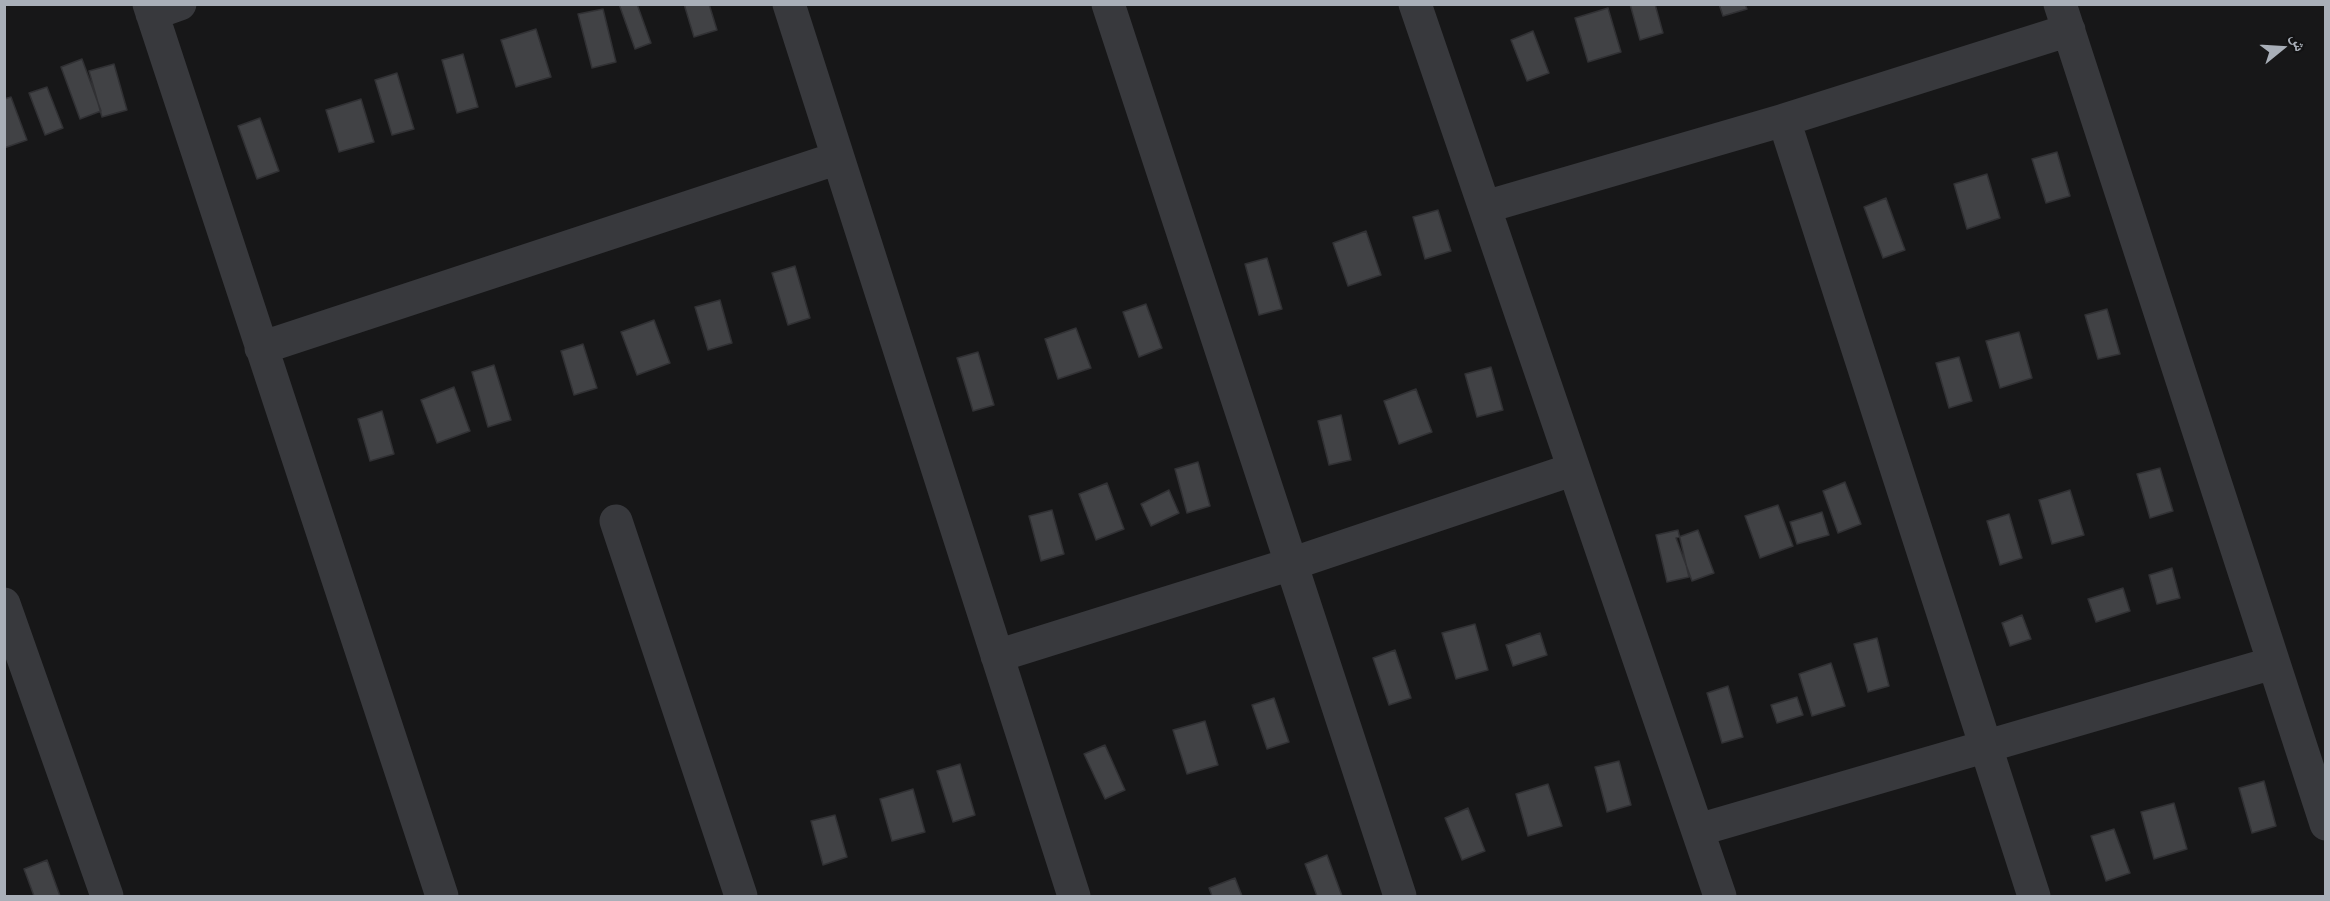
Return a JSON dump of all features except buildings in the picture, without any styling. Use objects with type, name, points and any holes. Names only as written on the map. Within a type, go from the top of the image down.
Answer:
[{"type":"street","points":[[789,4],[1074,897]]},
{"type":"street","points":[[1108,4],[1400,897]]},
{"type":"street","points":[[1415,4],[1720,897]]},
{"type":"street","points":[[160,8],[261,348],[441,897]]},
{"type":"street","points":[[1485,207],[1784,120],[2064,17],[2325,824]]},
{"type":"street","points":[[1784,120],[2034,897]]},
{"type":"street","points":[[261,348],[838,158]]},
{"type":"street","points":[[997,656],[1291,564],[1574,469]]},
{"type":"street","points":[[616,521],[741,897]]},
{"type":"street","points":[[4,604],[107,897]]},
{"type":"street","points":[[1698,830],[2273,663]]}]
